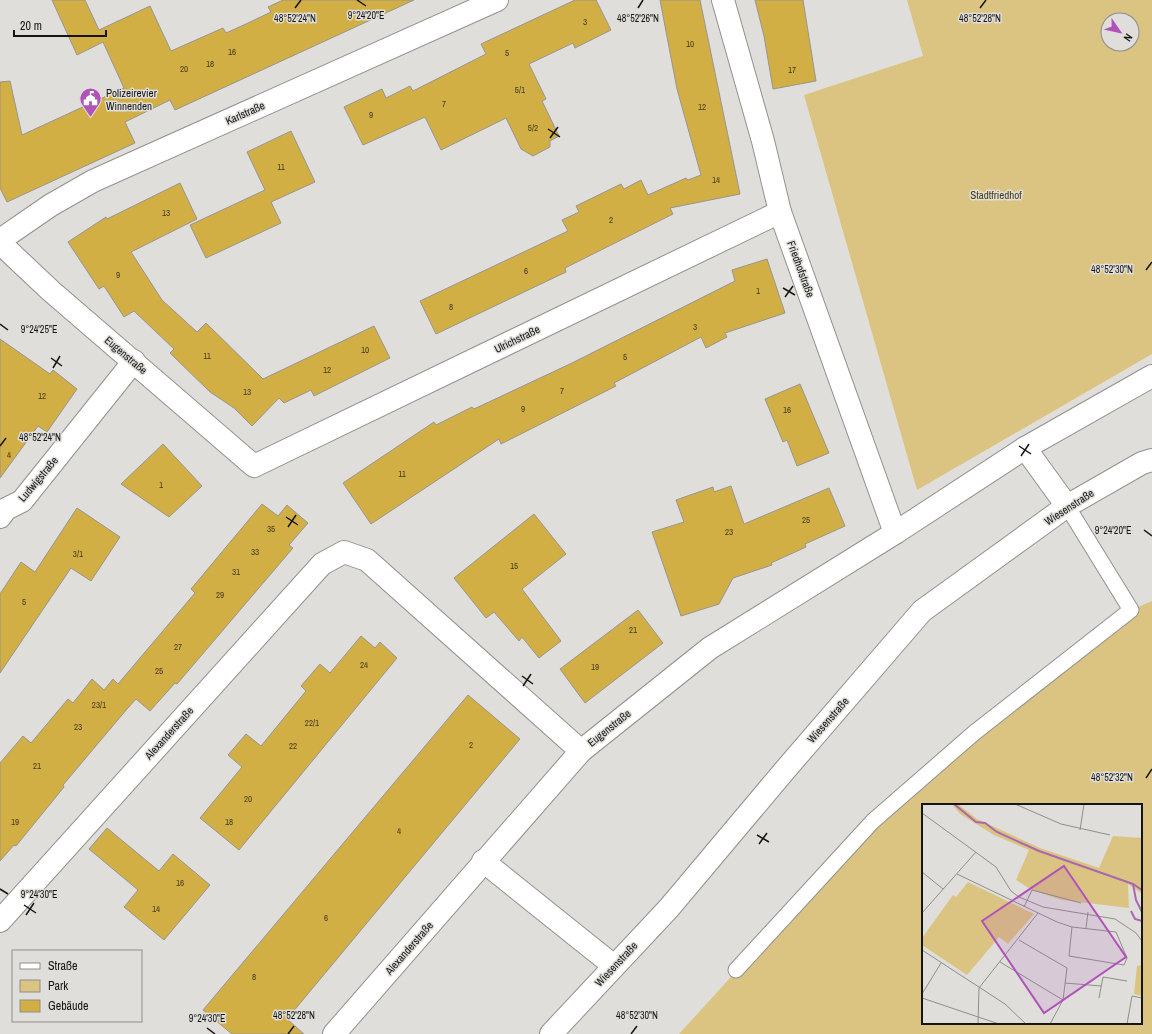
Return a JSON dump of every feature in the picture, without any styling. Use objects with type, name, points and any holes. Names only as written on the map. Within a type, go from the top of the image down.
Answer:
[{"type":"street","name":"Karlstraße","points":[[0,242],[51,205],[93,181],[497,0]]},
{"type":"street","name":"Friedhofstraße","points":[[723,0],[763,141],[780,212],[895,533]]},
{"type":"street","name":"Ulrichstraße","points":[[254,466],[780,212]]},
{"type":"street","name":"Eugenstraße","points":[[0,242],[51,291],[254,466]]},
{"type":"street","name":"Ludwigstraße","points":[[0,517],[6,509],[22,501],[134,361]]},
{"type":"street","name":"Eugenstraße","points":[[344,552],[367,560],[581,751],[710,648],[895,533],[1025,448],[1152,376]]},
{"type":"street","points":[[1025,448],[1066,506]]},
{"type":"street","name":"Wiesenstraße","points":[[551,1034],[669,908],[785,770],[922,612],[1066,506],[1142,463],[1152,460]]},
{"type":"street","name":"Alexanderstraße","points":[[0,921],[322,564],[344,552]]},
{"type":"street","name":"Alexanderstraße","points":[[334,1034],[581,751]]},
{"type":"street","points":[[484,861],[614,966]]},
{"type":"lane","points":[[736,970],[873,821],[974,733],[1131,610],[1066,506]]},
{"type":"green space","name":"Stadtfriedhof","points":[[907,0],[1152,0],[1152,354],[917,490],[804,95],[923,56]]},
{"type":"green space","points":[[1152,601],[1152,1034],[679,1034],[873,821],[1131,610]]},
{"type":"building","points":[[52,0],[85,0],[99,30],[150,6],[171,51],[223,28],[226,33],[248,23],[271,12],[268,7],[283,0],[414,0],[175,110],[170,100],[125,122],[135,143],[7,202],[0,188],[0,82],[10,81],[22,135],[124,88],[103,42],[77,55]]},
{"type":"building","points":[[575,0],[596,0],[611,30],[575,48],[573,43],[529,64],[546,99],[542,101],[559,136],[550,141],[550,147],[533,156],[521,149],[506,118],[441,150],[425,117],[363,145],[344,107],[382,89],[386,98],[410,86],[413,91],[486,54],[481,44]]},
{"type":"building","points":[[660,0],[700,0],[740,194],[670,208],[673,214],[565,268],[566,272],[436,334],[420,301],[568,231],[562,220],[579,212],[576,206],[621,184],[624,189],[641,180],[648,195],[686,178],[688,180],[701,175],[677,89]]},
{"type":"building","points":[[755,0],[803,0],[816,81],[773,89],[764,36]]},
{"type":"building","points":[[291,131],[315,182],[271,202],[281,223],[206,258],[190,225],[265,190],[247,152]]},
{"type":"building","points":[[180,183],[197,219],[131,252],[162,300],[197,332],[206,323],[263,379],[374,326],[390,358],[314,396],[311,390],[284,403],[279,398],[252,426],[234,408],[210,392],[170,353],[174,349],[134,311],[124,317],[104,286],[99,289],[68,242],[106,217],[107,219]]},
{"type":"building","points":[[767,259],[785,313],[725,333],[727,337],[706,348],[701,337],[614,383],[616,386],[501,444],[499,439],[371,524],[343,483],[434,422],[436,425],[472,407],[474,409],[572,363],[735,281],[732,270]]},
{"type":"building","points":[[0,339],[50,374],[53,370],[77,389],[47,432],[38,426],[0,478]]},
{"type":"building","points":[[800,384],[829,453],[797,466],[787,440],[783,442],[765,399]]},
{"type":"building","points":[[163,444],[202,486],[169,517],[121,484]]},
{"type":"building","points":[[731,486],[744,524],[829,488],[845,526],[805,544],[806,547],[771,563],[772,565],[733,578],[719,604],[681,616],[652,532],[684,522],[676,500],[713,487],[714,492]]},
{"type":"building","points":[[262,504],[278,516],[287,505],[308,523],[289,545],[293,548],[177,684],[175,683],[150,711],[136,699],[63,785],[64,787],[16,846],[14,845],[0,861],[0,763],[23,736],[31,743],[68,699],[73,703],[92,679],[104,690],[113,679],[118,684],[195,593],[191,589]]},
{"type":"building","points":[[77,508],[120,537],[91,581],[71,568],[0,673],[0,594],[21,562],[35,572]]},
{"type":"building","points":[[534,514],[566,554],[522,589],[561,641],[539,658],[522,637],[519,641],[494,612],[486,618],[454,578]]},
{"type":"building","points":[[638,610],[663,643],[585,703],[560,669]]},
{"type":"building","points":[[361,636],[375,648],[380,642],[397,658],[239,850],[200,818],[242,767],[228,755],[246,734],[261,746],[306,691],[301,686],[320,664],[330,673]]},
{"type":"building","points":[[468,695],[520,739],[287,1019],[304,1034],[232,1034],[203,1010]]},
{"type":"building","points":[[107,828],[159,871],[173,854],[210,885],[164,940],[124,907],[138,890],[89,849]]},
{"type":"place","name":"Polizeirevier Winnenden","points":[[90,118]]}]
